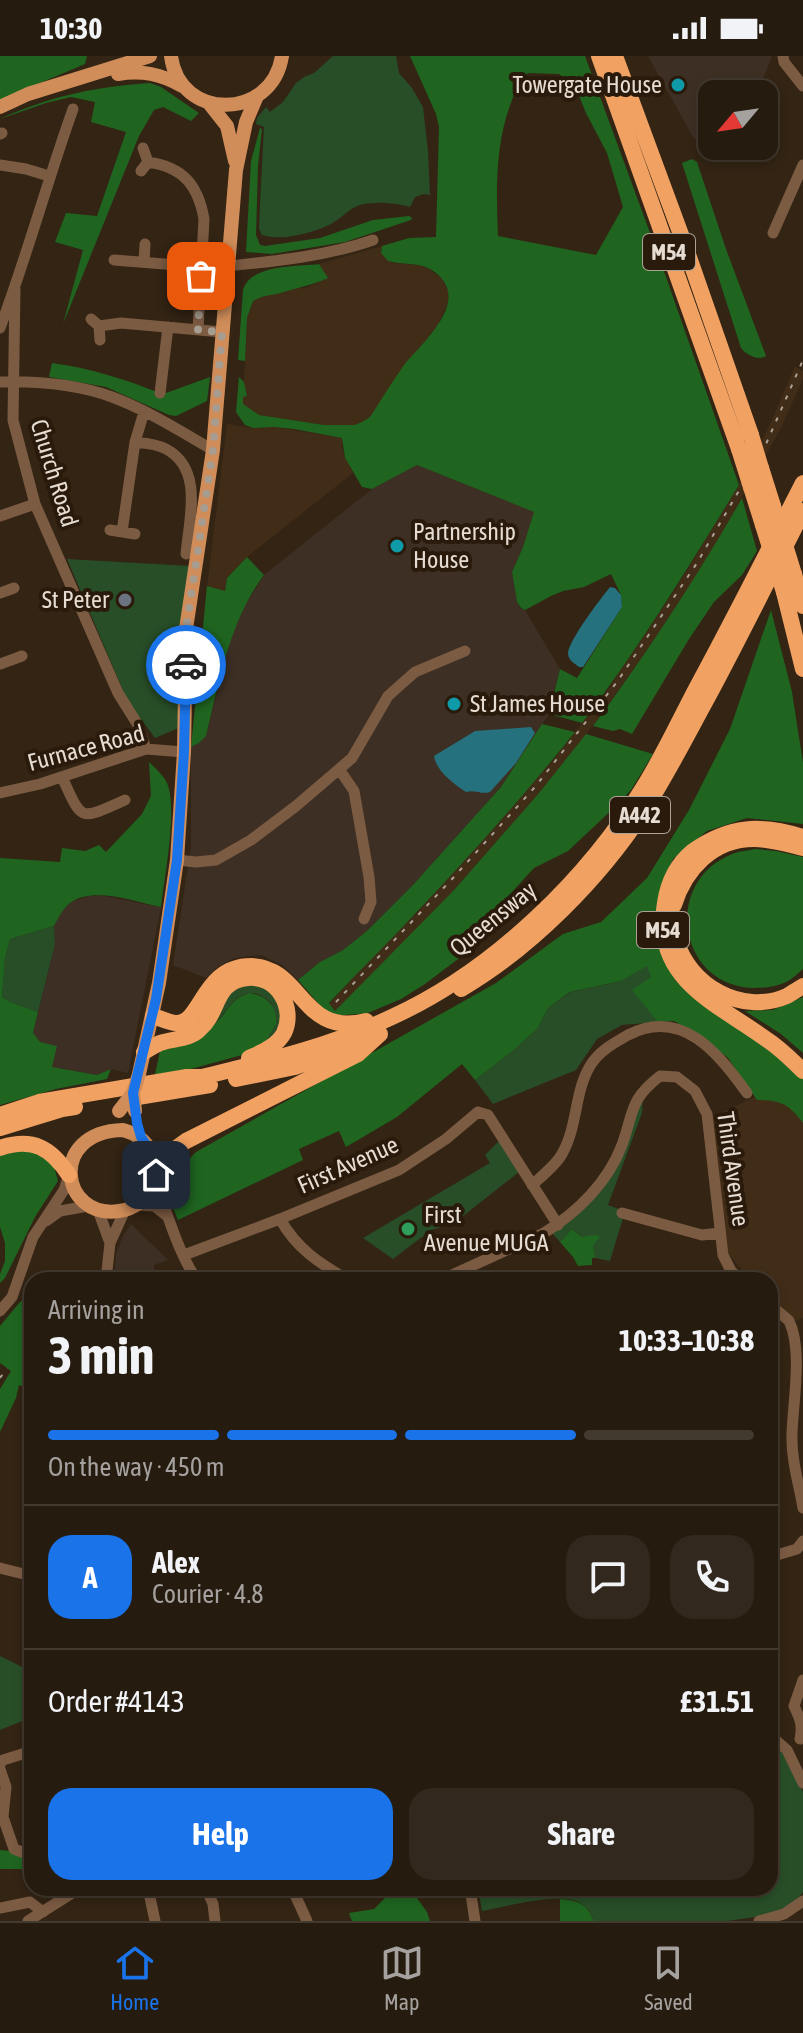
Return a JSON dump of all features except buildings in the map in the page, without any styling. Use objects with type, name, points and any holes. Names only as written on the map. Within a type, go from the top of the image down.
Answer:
[{"type":"highway","name":"M54","points":[[599,56],[739,449],[784,592],[803,669]]},
{"type":"highway","name":"M54","points":[[615,56],[751,435],[803,606]]},
{"type":"highway","name":"Queensway","points":[[0,1115],[39,1102],[202,1077],[294,1054],[383,1022],[420,1003],[515,936],[585,869],[647,782],[803,483]]},
{"type":"highway","name":"Queensway","points":[[0,1128],[62,1109],[190,1089],[295,1067],[380,1034],[494,968],[523,946],[597,873],[642,813],[740,637],[803,511]]},
{"type":"highway","name":"M54","points":[[803,837],[772,829],[741,829],[703,844],[688,856],[671,879],[663,921],[665,945],[685,981],[715,1006],[786,1053],[803,1071]]},
{"type":"highway","name":"M54","points":[[803,848],[774,840],[753,839],[735,841],[714,850],[697,863],[680,886],[672,925],[679,952],[688,967],[718,994],[762,1001],[785,997],[803,986]]},
{"type":"highway","name":"A442","points":[[153,1016],[182,1022],[194,1013],[221,975],[247,966],[275,973],[318,1015],[343,1024],[377,1018],[429,992],[445,988]]},
{"type":"highway","name":"A442","points":[[144,1052],[200,1030],[220,994],[232,983],[259,978],[281,993],[289,1020],[275,1044],[250,1057],[187,1077]]},
{"type":"highway","name":"A442","points":[[156,1172],[172,1151],[186,1141],[358,1054],[380,1034]]},
{"type":"highway","points":[[0,1148],[25,1144],[46,1149],[69,1175]]},
{"type":"main road","points":[[0,107],[28,94],[150,56]]},
{"type":"main road","points":[[171,56],[178,77],[187,89]]},
{"type":"main road","points":[[278,72],[282,56]]},
{"type":"main road","points":[[74,80],[135,71],[154,74],[208,102],[238,104],[257,96],[297,56]]},
{"type":"main road","points":[[133,1093],[141,1137],[153,1155],[156,1172],[147,1195],[130,1208],[105,1212],[94,1208],[78,1195],[69,1175],[73,1157],[133,1093],[153,1016],[177,860],[184,752],[186,629],[213,450],[236,170],[246,122],[257,96]]},
{"type":"main road","points":[[208,102],[227,126],[236,170]]},
{"type":"main road","points":[[96,1134],[123,1130],[141,1137]]},
{"type":"street","points":[[783,56],[784,62],[803,86]]},
{"type":"street","points":[[0,328],[73,109]]},
{"type":"street","points":[[143,148],[144,166],[158,163],[178,172],[195,190],[201,202],[204,219],[198,330]]},
{"type":"street","points":[[0,165],[49,176]]},
{"type":"street","points":[[773,233],[803,165]]},
{"type":"street","points":[[228,266],[338,251],[373,240]]},
{"type":"street","points":[[144,262],[145,244]]},
{"type":"street","points":[[114,260],[202,267]]},
{"type":"street","name":"Church Road","points":[[15,288],[6,382],[35,504],[118,693],[138,725],[146,749]]},
{"type":"street","points":[[100,340],[95,322],[222,332]]},
{"type":"street","points":[[160,393],[168,327]]},
{"type":"street","points":[[6,382],[47,383],[112,397],[213,450]]},
{"type":"street","points":[[135,534],[116,531],[144,412]]},
{"type":"street","points":[[135,442],[166,449],[188,474],[192,486],[186,554]]},
{"type":"street","points":[[0,516],[35,504]]},
{"type":"street","points":[[0,593],[14,588]]},
{"type":"street","points":[[177,860],[216,860],[251,840],[352,758],[388,696],[415,672],[465,651]]},
{"type":"street","points":[[0,664],[22,656]]},
{"type":"street","name":"Furnace Road","points":[[0,793],[40,784],[146,749],[184,752]]},
{"type":"street","points":[[339,769],[354,791],[369,877],[371,902],[364,919]]},
{"type":"street","points":[[62,777],[78,811],[84,815],[119,807]]},
{"type":"street","points":[[532,1185],[561,1156],[572,1132],[579,1094],[591,1065],[609,1045],[642,1028],[672,1025],[695,1037],[724,1060],[747,1093]]},
{"type":"street","name":"Third Avenue","points":[[459,1272],[544,1233],[585,1202],[609,1171],[621,1146],[630,1112],[642,1089],[660,1076],[677,1077],[695,1091],[707,1114],[723,1255],[732,1272]]},
{"type":"street","name":"First Avenue","points":[[184,1255],[399,1170],[446,1139],[478,1112],[488,1115],[558,1225]]},
{"type":"street","points":[[156,1172],[167,1216],[192,1272]]},
{"type":"street","points":[[0,1311],[12,1297],[39,1225],[64,1190],[69,1175]]},
{"type":"street","points":[[107,1272],[110,1243],[130,1208],[154,1206],[167,1216]]},
{"type":"street","points":[[39,1225],[60,1211],[94,1208],[110,1243]]},
{"type":"street","points":[[622,1213],[702,1235],[720,1233]]},
{"type":"street","points":[[280,1219],[300,1247],[335,1272]]},
{"type":"street","points":[[778,1311],[791,1322],[802,1355],[792,1433],[803,1508]]},
{"type":"street","points":[[778,1555],[797,1549],[803,1541]]},
{"type":"street","points":[[0,1568],[24,1574]]},
{"type":"street","points":[[787,1750],[802,1739],[802,1724],[794,1706],[803,1680]]},
{"type":"street","points":[[778,1742],[787,1750],[803,1783]]},
{"type":"street","points":[[24,1753],[3,1760],[0,1766],[6,1787],[3,1817],[9,1839],[14,1849],[24,1853]]},
{"type":"street","points":[[28,1921],[68,1896]]},
{"type":"street","points":[[150,1896],[155,1921]]},
{"type":"street","points":[[210,1896],[215,1921]]},
{"type":"street","points":[[296,1896],[307,1921]]},
{"type":"street","points":[[471,1896],[475,1921]]},
{"type":"street","points":[[759,1921],[784,1914],[803,1901]]},
{"type":"street","points":[[0,1908],[30,1902],[43,1912]]},
{"type":"shaded area","points":[[648,56],[772,56],[763,80],[698,80],[698,142]]},
{"type":"shaded area","points":[[382,246],[381,253],[392,263],[419,265],[442,279],[448,291],[448,303],[436,329],[404,366],[370,417],[354,425],[324,425],[259,415],[243,405],[243,397],[247,396],[244,382],[247,318],[253,301],[263,295],[306,288],[327,278],[319,264]]},
{"type":"shaded area","points":[[795,366],[803,371],[803,379],[781,428],[706,561],[651,645],[539,793],[454,890],[335,1012],[329,1004],[488,835],[554,759],[609,688],[676,588],[739,485]]},
{"type":"shaded area","points":[[227,424],[274,427],[343,438],[345,458],[353,473],[247,557],[227,578],[225,591],[207,586]]},
{"type":"shaded area","points":[[417,465],[535,512],[512,572],[517,602],[525,610],[560,669],[549,714],[501,787],[412,886],[343,950],[320,962],[298,980],[282,965],[261,955],[234,958],[206,978],[173,965],[191,846],[191,747],[206,736],[231,637],[241,612],[264,575],[372,489]]},
{"type":"shaded area","points":[[90,896],[161,907],[128,1073],[111,1069],[97,1075],[52,1067],[33,1033],[55,944],[54,926],[61,911],[73,901]]},
{"type":"shaded area","points":[[778,1086],[803,1110],[803,1318],[796,1321],[778,1305],[778,1272],[743,1272],[728,1253],[712,1117]]},
{"type":"shaded area","points":[[131,1224],[168,1260],[154,1265],[154,1272],[115,1272],[116,1254]]},
{"type":"green space","points":[[0,56],[87,56],[85,64],[0,100]]},
{"type":"green space","points":[[333,56],[396,56],[399,73],[423,107],[430,195],[415,197],[410,207],[385,203],[360,205],[329,225],[305,234],[287,237],[262,235],[259,229],[264,127],[256,124],[257,118],[266,107],[270,112],[283,102],[296,83],[314,73]]},
{"type":"green space","points":[[410,56],[585,56],[739,485],[644,636],[582,723],[549,714],[560,669],[577,678],[622,607],[621,595],[611,574],[584,587],[551,596],[525,610],[517,602],[512,572],[534,512],[417,465],[372,489],[362,487],[345,458],[342,438],[294,429],[253,428],[245,425],[236,412],[239,377],[244,382],[247,396],[243,397],[243,404],[259,415],[324,425],[362,422],[370,417],[404,365],[442,318],[448,292],[443,280],[430,269],[388,261],[381,253],[382,246],[409,238],[436,237],[439,127]],"holes":[[[528,73],[559,74],[577,91],[607,153],[623,207],[596,255],[498,236],[500,150],[512,100]]]},
{"type":"green space","points":[[150,83],[199,113],[191,121],[163,107],[154,110],[139,136],[63,324],[83,250],[55,242],[66,213],[97,216],[126,132],[91,122],[95,102],[71,97],[0,119],[37,104],[73,94]]},
{"type":"green space","points":[[260,128],[256,235],[260,245],[320,238],[373,220],[409,216],[411,220],[345,242],[272,254],[246,252],[251,161]]},
{"type":"green space","points":[[692,159],[697,162],[766,356],[752,356],[741,348],[682,163]]},
{"type":"green space","points":[[319,264],[328,278],[253,301],[247,318],[245,361],[238,360],[243,290],[248,282],[255,275],[275,268]]},
{"type":"green space","points":[[52,363],[107,375],[160,393],[210,377],[207,401],[176,416],[169,415],[106,387],[49,377]]},
{"type":"green space","points":[[742,498],[757,551],[742,575],[714,602],[632,734],[620,729],[613,731],[593,726],[671,614]]},
{"type":"green space","points":[[247,557],[264,575],[234,632],[206,736],[191,747],[207,586],[225,591],[227,578]]},
{"type":"green space","points":[[67,559],[190,566],[181,727],[155,738],[127,700]]},
{"type":"green space","points":[[771,610],[792,692],[803,763],[803,824],[747,818],[707,831],[673,859],[657,903],[662,955],[675,980],[696,998],[766,1045],[803,1077],[803,1123],[783,1104],[757,1100],[728,1058],[699,1035],[674,1021],[658,1022],[632,990],[651,977],[647,966],[621,981],[570,992],[548,1008],[538,1028],[475,1080],[462,1064],[397,1117],[346,1147],[339,1131],[299,1149],[303,1160],[178,1220],[172,1206],[169,1179],[196,1152],[496,983],[563,934],[601,922],[647,878],[689,810],[730,729]]},
{"type":"green space","points":[[542,724],[575,732],[476,848],[329,1003],[335,1011],[454,890],[586,734],[653,754],[631,790],[616,806],[568,851],[534,868],[484,927],[467,941],[462,956],[401,999],[368,1013],[333,1016],[324,1010],[298,980],[367,931],[412,886],[501,787]]},
{"type":"green space","points":[[149,762],[166,781],[170,792],[170,842],[161,907],[105,895],[83,897],[67,906],[54,926],[10,939],[5,958],[2,997],[38,1012],[33,1033],[40,1042],[57,1046],[52,1067],[97,1075],[111,1069],[107,1079],[0,1105],[0,858],[60,862],[62,848],[85,851],[99,845],[106,852],[142,814],[151,796]]},
{"type":"green space","points":[[755,849],[803,857],[803,969],[784,983],[752,988],[727,983],[708,970],[695,952],[688,931],[688,909],[695,887],[709,869],[733,854]]},
{"type":"green space","points":[[54,926],[55,944],[38,1012],[2,997],[10,939]]},
{"type":"green space","points":[[648,965],[658,1022],[622,1025],[597,1039],[576,1070],[493,1104],[475,1080],[538,1028],[548,1008],[571,992],[621,981]]},
{"type":"green space","points":[[251,982],[274,991],[284,1021],[264,1048],[271,1003],[261,996],[253,993],[238,998],[214,1025],[223,997]]},
{"type":"green space","points":[[249,993],[266,999],[275,1012],[276,1024],[265,1042],[253,1052],[154,1079],[160,1051],[204,1032],[234,1001]]},
{"type":"green space","points":[[803,997],[803,1053],[781,1034],[745,1011],[773,1010]]},
{"type":"green space","points":[[643,1093],[642,1113],[608,1205],[622,1210],[623,1218],[610,1261],[595,1258],[593,1245],[572,1229],[560,1242],[551,1232],[607,1178]]},
{"type":"green space","points":[[499,1141],[519,1172],[463,1216],[431,1230],[393,1259],[363,1238],[490,1163],[485,1155]]},
{"type":"green space","points":[[33,1150],[52,1159],[58,1181],[0,1283],[5,1243],[0,1227],[0,1154]]},
{"type":"green space","points":[[572,1229],[582,1237],[600,1237],[593,1245],[595,1258],[592,1258],[592,1265],[578,1266],[560,1242]]},
{"type":"green space","points":[[24,1299],[24,1387],[19,1385],[0,1432],[0,1389],[11,1371],[0,1363],[0,1326]]},
{"type":"green space","points":[[0,1656],[24,1668],[24,1720],[0,1730]]},
{"type":"green space","points":[[778,1748],[803,1792],[803,1892],[793,1905],[777,1914],[727,1921],[594,1921],[588,1910],[570,1899],[532,1901],[482,1911],[479,1896],[778,1896]]},
{"type":"green space","points":[[0,1850],[24,1856],[24,1869],[0,1869]]},
{"type":"green space","points":[[416,1896],[430,1921],[352,1921],[349,1913],[374,1909],[386,1897]]},
{"type":"green space","points":[[560,1899],[581,1904],[594,1921],[560,1921]]},
{"type":"water","points":[[610,587],[621,595],[622,607],[583,667],[579,667],[569,658],[570,647]]},
{"type":"water","points":[[531,727],[535,733],[516,763],[490,792],[466,792],[446,777],[435,762],[434,756],[475,731]]},
{"type":"railway","points":[[336,1002],[535,787],[617,682],[697,563],[766,444],[803,360]]},
{"type":"railway","points":[[0,1378],[7,1368]]},
{"type":"way so far","points":[[186,665],[186,629],[213,450],[222,332],[198,330],[201,276]]},
{"type":"place","name":"Towergate House","points":[[678,85]]},
{"type":"place","name":"Partnership House","points":[[397,546]]},
{"type":"place","name":"St Peter","points":[[125,600]]},
{"type":"place","name":"St James House","points":[[454,704]]},
{"type":"place","name":"First Avenue MUGA","points":[[408,1229]]},
{"type":"route","points":[[156,1175],[153,1155],[141,1137],[137,1123],[133,1093],[156,999],[177,860],[186,665]]}]
